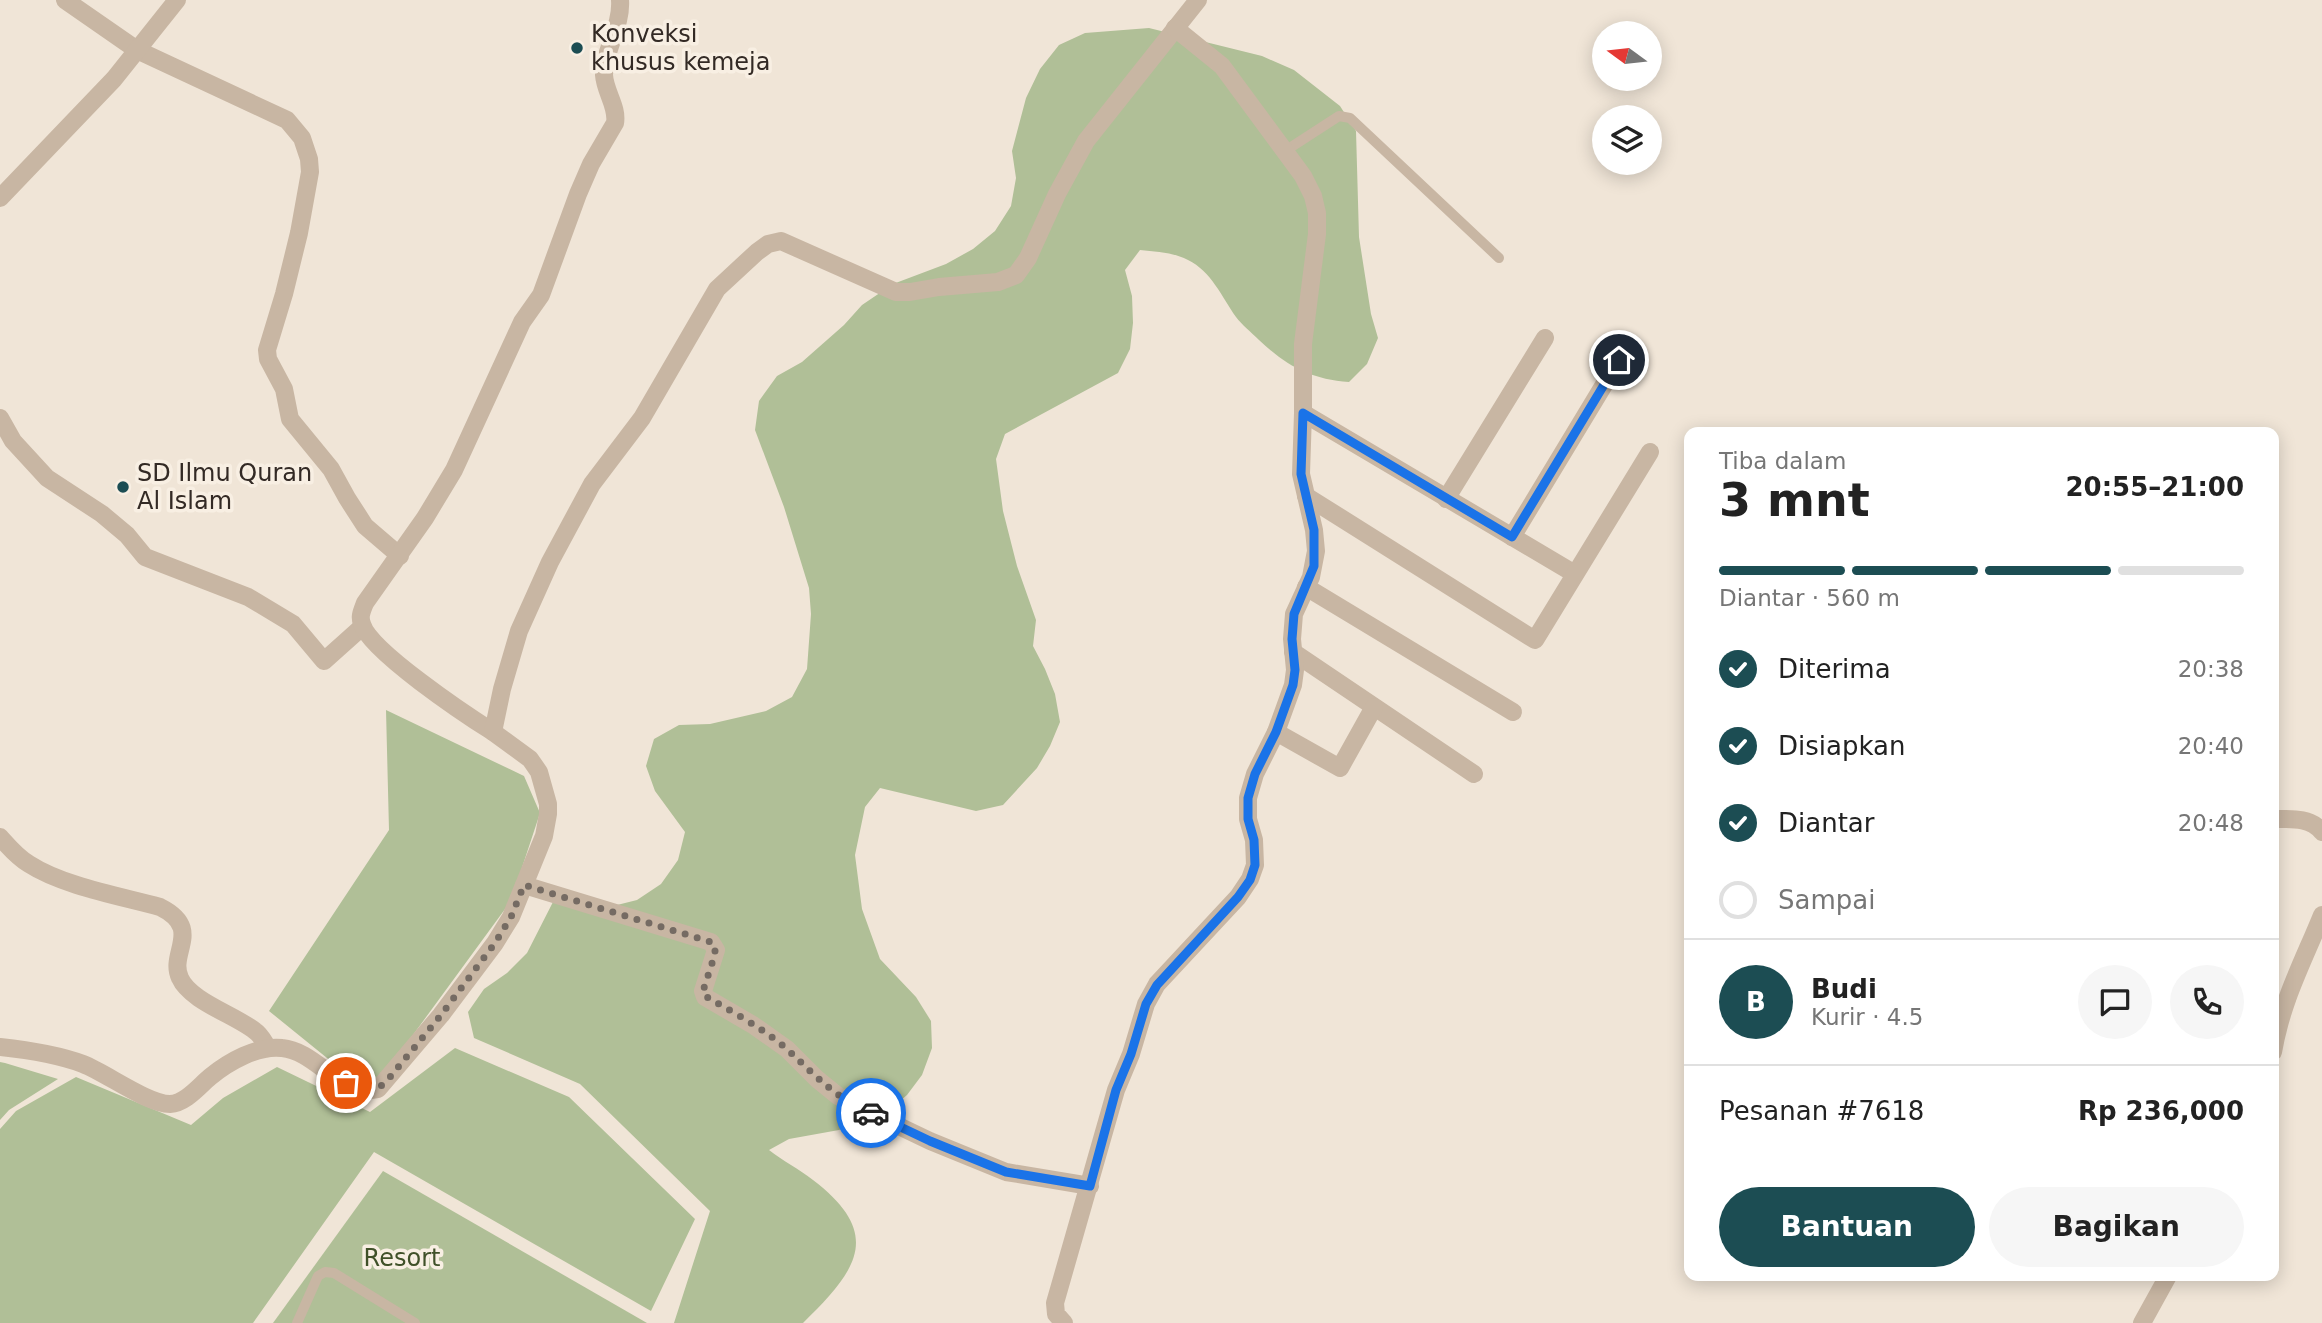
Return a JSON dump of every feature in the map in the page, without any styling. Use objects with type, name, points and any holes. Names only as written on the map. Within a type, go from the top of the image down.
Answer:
[{"type":"street","points":[[65,0],[137,50],[278,116],[294,127],[302,138],[309,159],[307,192],[285,294],[267,350],[268,359],[284,389],[290,419],[331,469],[365,526],[400,556]]},
{"type":"street","points":[[0,198],[64,133],[177,0]]},
{"type":"street","points":[[0,1047],[44,1053],[84,1065],[146,1096],[169,1104],[191,1094],[223,1068],[268,1048],[294,1051],[355,1088],[370,1091],[378,1089],[441,1015],[511,917],[537,855],[548,814],[547,794],[536,765],[393,659],[362,627],[360,615],[365,603],[437,500],[464,451],[522,322],[541,295],[578,194],[591,164],[615,123],[616,116],[604,74],[618,20],[620,0]]},
{"type":"street","points":[[493,732],[519,631],[550,562],[592,484],[642,418],[709,300],[727,279],[764,246],[781,241],[896,292],[988,283],[1016,275],[1028,258],[1057,194],[1086,141],[1198,0]]},
{"type":"street","points":[[1064,1323],[1056,1314],[1055,1303],[1116,1090],[1131,1054],[1146,1004],[1157,985],[1238,897],[1250,880],[1255,865],[1256,853],[1248,819],[1248,798],[1255,774],[1276,732],[1293,685],[1294,614],[1314,566],[1314,530],[1301,474],[1303,344],[1317,234],[1317,213],[1313,196],[1303,176],[1222,66],[1175,28]]},
{"type":"street","points":[[1446,499],[1545,338]]},
{"type":"street","points":[[1512,537],[1619,360]]},
{"type":"street","points":[[1303,413],[1575,574]]},
{"type":"street","points":[[0,418],[13,441],[47,478],[113,522],[145,557],[248,597],[293,624],[324,661],[362,627]]},
{"type":"street","points":[[1306,496],[1535,640],[1650,452]]},
{"type":"street","points":[[1306,587],[1513,712]]},
{"type":"street","points":[[1293,652],[1474,774]]},
{"type":"street","points":[[1276,732],[1340,768],[1374,706]]},
{"type":"street","points":[[2279,819],[2306,821],[2322,832]]},
{"type":"street","points":[[0,837],[17,855],[42,871],[160,907],[175,916],[182,929],[178,966],[180,979],[197,995],[254,1030],[268,1048]]},
{"type":"street","points":[[524,885],[711,942],[715,946],[715,954],[703,991],[705,996],[776,1041],[838,1096],[863,1110],[1006,1172],[1090,1186]]},
{"type":"street","points":[[2279,1028],[2298,966],[2322,915]]},
{"type":"street","points":[[2142,1323],[2165,1281]]},
{"type":"lane","points":[[1285,151],[1339,116],[1350,118],[1499,258]]},
{"type":"lane","points":[[297,1323],[318,1276],[325,1272],[334,1273],[415,1323]]},
{"type":"green space","points":[[1149,28],[1262,56],[1294,70],[1340,106],[1356,131],[1359,237],[1371,314],[1378,338],[1367,364],[1349,382],[1322,378],[1300,370],[1269,349],[1236,317],[1210,278],[1196,265],[1176,255],[1140,250],[1125,270],[1132,296],[1133,323],[1130,349],[1118,373],[1005,434],[996,459],[1003,511],[1017,566],[1036,620],[1033,646],[1055,694],[1060,722],[1037,768],[1003,805],[976,811],[880,788],[865,807],[855,855],[862,909],[880,959],[916,997],[931,1021],[932,1048],[922,1075],[907,1095],[886,1113],[839,1130],[789,1139],[769,1150],[813,1180],[835,1200],[849,1218],[855,1236],[855,1253],[837,1286],[822,1304],[803,1323],[674,1323],[710,1211],[580,1084],[474,1038],[468,1012],[484,989],[507,973],[527,953],[554,900],[609,907],[637,900],[661,884],[678,860],[685,832],[655,791],[646,766],[654,739],[679,725],[710,724],[766,711],[792,697],[807,669],[811,614],[809,588],[784,507],[755,430],[759,401],[777,376],[802,362],[844,325],[862,305],[893,284],[946,264],[973,249],[995,231],[1011,206],[1016,178],[1012,151],[1026,98],[1040,69],[1059,45],[1085,33]]},
{"type":"green space","points":[[386,710],[524,776],[540,813],[511,901],[380,1080],[348,1075],[269,1011],[389,830]]},
{"type":"green space","points":[[455,1048],[569,1097],[695,1219],[651,1311],[374,1152],[253,1323],[0,1323],[0,1129],[16,1111],[76,1077],[191,1125],[223,1098],[277,1067],[370,1112]]},
{"type":"green space","points":[[0,1062],[58,1079],[9,1110],[0,1120]]},
{"type":"green space","name":"Resort","points":[[383,1171],[647,1323],[273,1323]]},
{"type":"way so far","points":[[346,1083],[370,1091],[378,1089],[386,1082],[495,943],[511,917],[524,885],[711,942],[716,950],[703,994],[787,1049],[838,1096],[871,1113]]},
{"type":"place","name":"Konveksi khusus kemeja","points":[[577,48]]},
{"type":"place","name":"SD Ilmu Quran Al Islam","points":[[123,487]]},
{"type":"route","points":[[871,1113],[1006,1172],[1090,1186],[1116,1090],[1131,1054],[1146,1004],[1157,985],[1243,891],[1255,865],[1256,853],[1248,819],[1248,798],[1255,774],[1276,732],[1293,685],[1294,614],[1314,566],[1314,530],[1301,474],[1303,413],[1512,537],[1619,360]]}]
